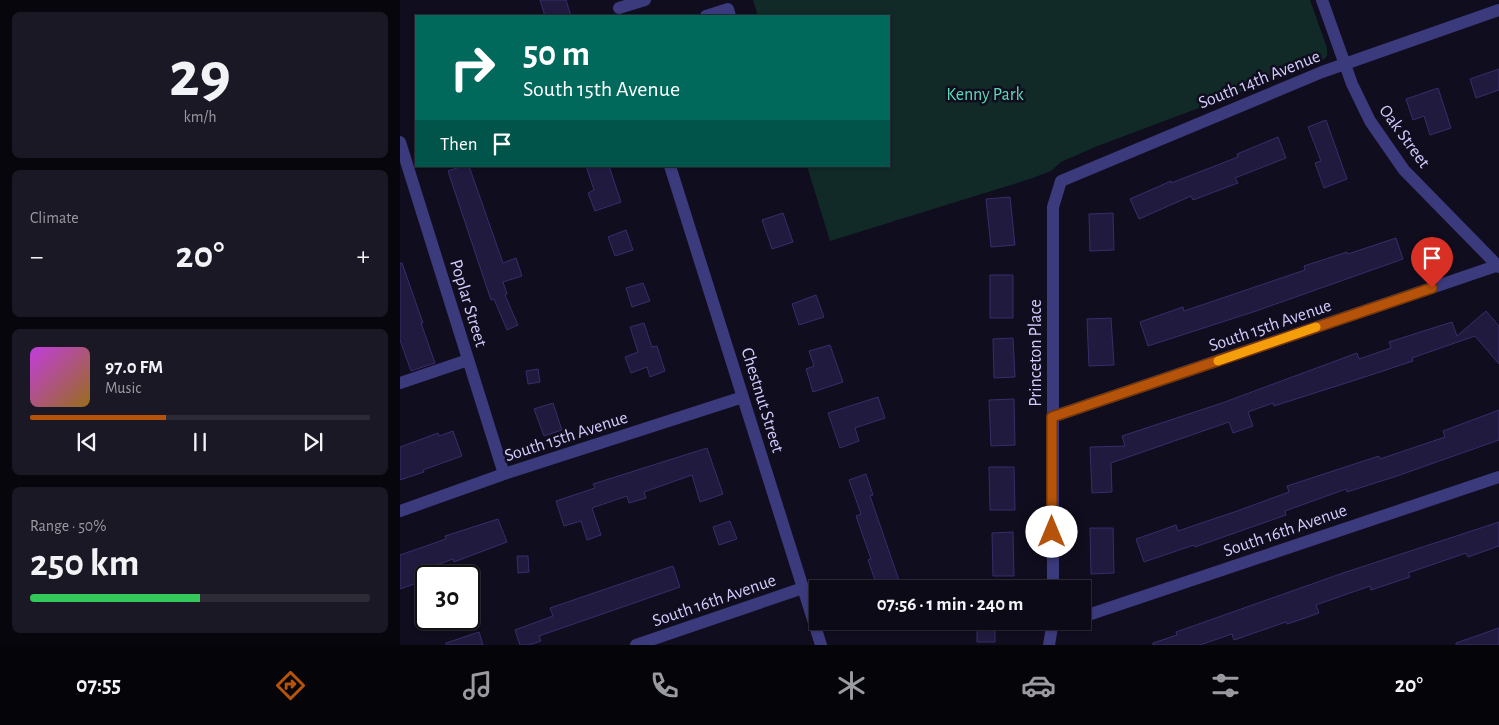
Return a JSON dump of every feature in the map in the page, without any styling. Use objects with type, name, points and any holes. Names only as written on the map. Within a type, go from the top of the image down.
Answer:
[{"type":"street","points":[[619,8],[644,0]]},
{"type":"street","name":"Oak Street","points":[[1322,0],[1352,84],[1370,121],[1404,170],[1499,266]]},
{"type":"street","points":[[709,15],[727,9]]},
{"type":"street","name":"South 14th Avenue","points":[[1052,207],[1061,181],[1068,177],[1313,76],[1499,10]]},
{"type":"street","name":"Poplar Street","points":[[400,142],[504,474]]},
{"type":"street","name":"Chestnut Street","points":[[670,167],[821,645]]},
{"type":"street","name":"Princeton Place","points":[[1052,207],[1053,580]]},
{"type":"street","name":"South 15th Avenue","points":[[1052,417],[1499,266]]},
{"type":"street","points":[[400,383],[468,360]]},
{"type":"street","name":"South 15th Avenue","points":[[400,511],[504,474],[744,396]]},
{"type":"street","name":"South 16th Avenue","points":[[1091,613],[1499,476]]},
{"type":"street","name":"South 16th Avenue","points":[[636,645],[803,588]]},
{"type":"street","points":[[1049,645],[1052,630]]},
{"type":"green space","name":"Kenny Park","points":[[753,0],[1310,0],[1327,48],[1327,56],[1321,62],[1095,147],[1061,162],[1051,171],[1030,179],[830,241],[807,167],[890,167],[890,15],[758,15]]},
{"type":"building","points":[[540,0],[566,0],[571,15],[545,15]]},
{"type":"building","points":[[1499,69],[1499,90],[1476,98],[1470,79]]},
{"type":"building","points":[[1438,88],[1451,128],[1430,135],[1424,116],[1413,120],[1406,99]]},
{"type":"building","points":[[1326,120],[1347,179],[1324,188],[1315,163],[1321,161],[1308,127]]},
{"type":"building","points":[[1278,137],[1286,158],[1235,178],[1238,183],[1193,200],[1191,196],[1139,219],[1130,199],[1171,181],[1171,183],[1238,157],[1237,154]]},
{"type":"building","points":[[460,167],[469,167],[503,263],[516,258],[522,276],[503,282],[507,294],[505,295],[518,325],[507,330],[494,299],[491,300],[448,171]]},
{"type":"building","points":[[586,167],[609,167],[621,202],[595,211],[588,193],[594,190]]},
{"type":"building","points":[[1010,197],[1015,245],[991,247],[986,199]]},
{"type":"building","points":[[783,213],[793,242],[772,249],[762,220]]},
{"type":"building","points":[[1113,213],[1114,250],[1090,251],[1089,214]]},
{"type":"building","points":[[626,230],[633,250],[615,256],[608,237]]},
{"type":"building","points":[[1396,238],[1403,259],[1256,311],[1148,346],[1140,322],[1183,307],[1184,311],[1305,270],[1304,266]]},
{"type":"building","points":[[400,263],[402,263],[423,323],[421,323],[435,363],[411,371],[400,340]]},
{"type":"building","points":[[990,275],[1013,275],[1013,318],[990,318]]},
{"type":"building","points":[[643,283],[650,301],[632,307],[626,288]]},
{"type":"building","points":[[816,295],[824,317],[799,325],[792,304]]},
{"type":"building","points":[[1486,311],[1499,326],[1499,364],[1475,336],[1412,358],[1413,361],[1274,406],[1273,403],[1248,412],[1253,426],[1233,433],[1229,422],[1111,463],[1112,492],[1092,493],[1090,447],[1125,446],[1122,436],[1222,403],[1357,353],[1359,359],[1391,348],[1389,342],[1452,322],[1457,336]]},
{"type":"building","points":[[1111,318],[1114,365],[1089,366],[1087,319]]},
{"type":"building","points":[[644,323],[652,347],[657,346],[665,371],[650,377],[647,367],[631,373],[625,357],[638,352],[630,327]]},
{"type":"building","points":[[1013,338],[1015,377],[994,378],[993,339]]},
{"type":"building","points":[[830,345],[843,382],[813,392],[806,369],[814,366],[809,351]]},
{"type":"building","points":[[538,369],[540,382],[528,384],[526,371]]},
{"type":"building","points":[[878,397],[885,418],[855,428],[859,441],[840,448],[828,413]]},
{"type":"building","points":[[1014,399],[1015,445],[991,446],[989,400]]},
{"type":"building","points":[[553,403],[562,430],[544,436],[534,409]]},
{"type":"building","points":[[1499,410],[1499,440],[1397,476],[1347,492],[1346,489],[1285,511],[1286,515],[1195,547],[1194,545],[1144,562],[1136,539],[1176,525],[1178,531],[1237,511],[1289,492],[1287,486],[1379,456],[1380,459],[1445,437],[1443,431]]},
{"type":"building","points":[[453,431],[462,456],[400,480],[400,447],[438,433],[439,436]]},
{"type":"building","points":[[707,448],[723,494],[700,502],[692,475],[644,492],[646,498],[629,503],[627,496],[592,508],[601,535],[587,540],[581,521],[564,526],[556,501],[595,488],[593,484]]},
{"type":"building","points":[[989,467],[1014,467],[1015,510],[990,510]]},
{"type":"building","points":[[866,474],[873,495],[870,496],[899,580],[875,580],[868,560],[871,559],[856,516],[861,514],[849,480]]},
{"type":"building","points":[[498,519],[507,542],[454,562],[453,559],[436,565],[415,565],[415,584],[400,589],[400,555],[446,539],[445,536]]},
{"type":"building","points":[[730,521],[737,539],[719,545],[713,527]]},
{"type":"building","points":[[1499,522],[1499,546],[1468,557],[1466,553],[1408,573],[1410,577],[1371,590],[1370,586],[1316,605],[1319,613],[1305,618],[1287,624],[1286,622],[1234,640],[1232,634],[1200,645],[1153,645],[1153,643],[1177,635],[1176,632],[1343,573]]},
{"type":"building","points":[[1090,528],[1113,528],[1114,573],[1091,574]]},
{"type":"building","points":[[1013,532],[1014,576],[993,576],[992,533]]},
{"type":"building","points":[[517,556],[528,556],[529,572],[518,573]]},
{"type":"building","points":[[673,566],[680,587],[539,636],[541,641],[529,645],[520,645],[515,630],[553,616],[550,608]]},
{"type":"building","points":[[1499,628],[1499,645],[1456,645],[1456,643]]},
{"type":"building","points":[[977,630],[995,630],[995,642],[977,642]]},
{"type":"building","points":[[479,632],[483,645],[446,645],[446,643]]},
{"type":"slow traffic","points":[[1218,361],[1316,327]]},
{"type":"route","points":[[1052,532],[1052,417],[1432,288]]}]
